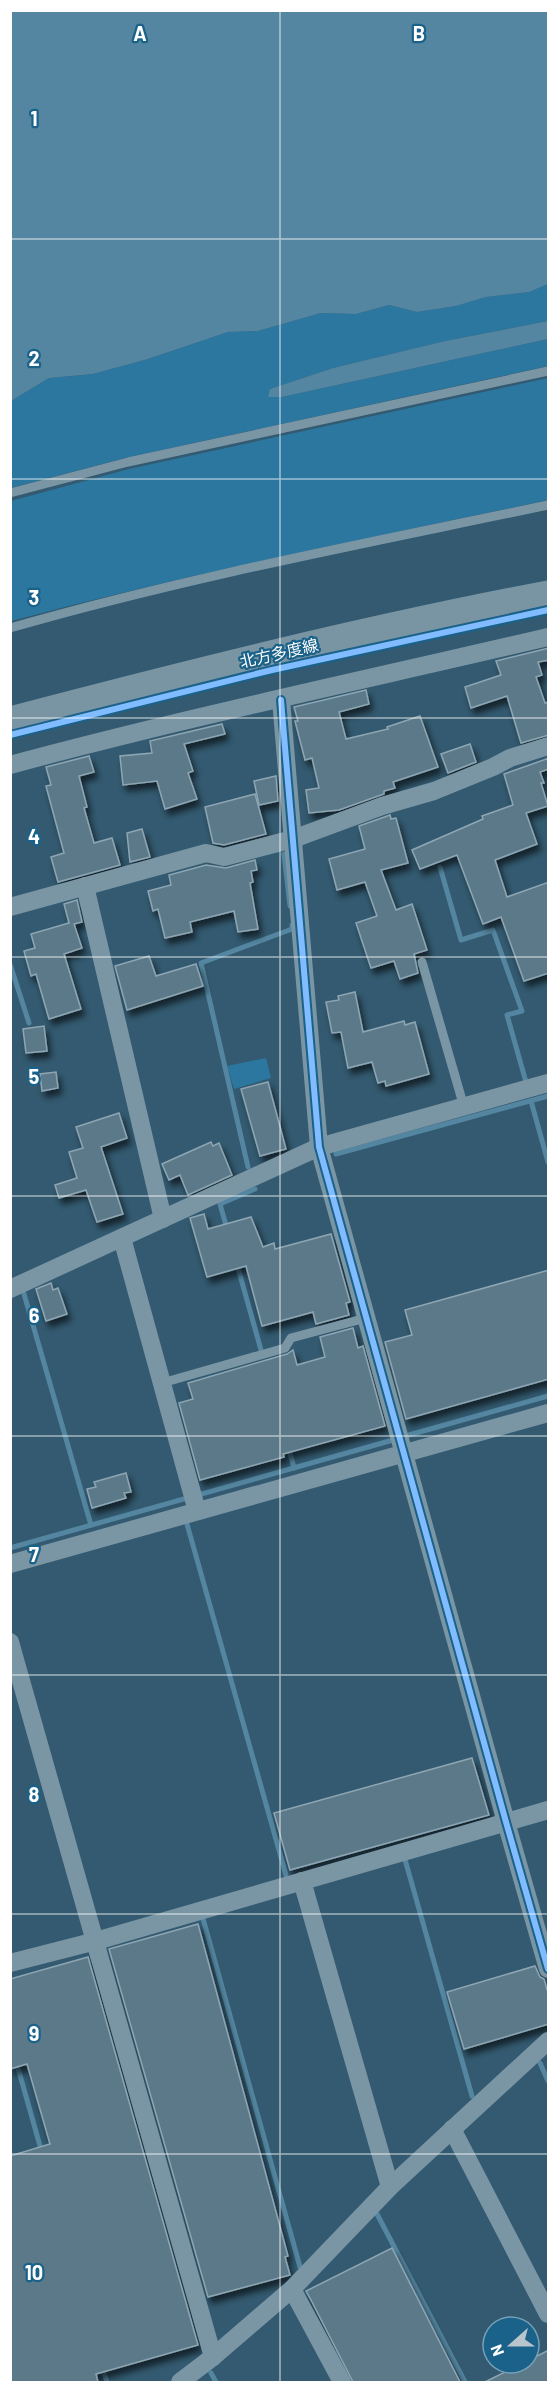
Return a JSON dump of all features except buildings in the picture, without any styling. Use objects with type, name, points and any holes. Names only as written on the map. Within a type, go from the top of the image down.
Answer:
[{"type":"main road","name":"北方多度線","points":[[10,720],[166,679],[443,614],[549,594]]},
{"type":"street","points":[[10,765],[192,718],[281,700],[549,637]]},
{"type":"street","points":[[281,700],[319,1147],[549,1969]]},
{"type":"street","points":[[10,907],[206,853],[224,856],[293,839],[382,806],[434,791],[510,758],[549,746]]},
{"type":"street","points":[[85,886],[163,1219]]},
{"type":"street","points":[[10,1289],[319,1147],[549,1083]]},
{"type":"street","points":[[122,1238],[196,1508]]},
{"type":"street","points":[[10,1563],[196,1508],[549,1413]]},
{"type":"street","points":[[10,1642],[213,2357]]},
{"type":"street","points":[[10,1963],[96,1941],[549,1810]]},
{"type":"street","points":[[302,1881],[390,2187]]},
{"type":"street","points":[[180,2382],[213,2357],[292,2289],[390,2187],[549,2041]]},
{"type":"street","points":[[452,2128],[549,2314]]},
{"type":"street","points":[[292,2289],[342,2382]]},
{"type":"lane","points":[[10,493],[128,462],[549,371]]},
{"type":"lane","points":[[10,628],[93,604],[256,566],[549,505]]},
{"type":"lane","points":[[422,962],[464,1107]]},
{"type":"lane","points":[[162,1383],[285,1348],[291,1338],[366,1318]]},
{"type":"shaded area","points":[[11,10],[548,11],[548,284],[529,292],[486,297],[456,306],[417,312],[389,305],[356,314],[321,313],[258,331],[228,332],[148,359],[93,374],[49,378],[11,401]]},
{"type":"shaded area","points":[[548,284],[548,321],[445,341],[333,368],[270,389],[282,397],[548,339],[548,366],[125,458],[11,488],[11,401],[49,378],[93,374],[148,359],[228,332],[258,331],[321,313],[356,314],[389,305],[417,312],[456,306],[486,297],[529,292]]},
{"type":"shaded area","points":[[548,321],[548,339],[282,397],[268,397],[270,389],[333,368],[445,341]]},
{"type":"shaded area","points":[[548,378],[548,500],[211,572],[11,621],[11,501],[129,469]]},
{"type":"shaded area","points":[[266,1058],[271,1078],[234,1089],[227,1066]]},
{"type":"waterway","points":[[284,854],[290,906]]},
{"type":"waterway","points":[[440,867],[461,940],[493,930],[522,1011],[507,1015],[526,1082]]},
{"type":"waterway","points":[[248,1167],[201,963],[292,929],[292,925]]},
{"type":"waterway","points":[[10,964],[29,1023]]},
{"type":"waterway","points":[[336,1154],[548,1096]]},
{"type":"waterway","points":[[531,1101],[548,1162]]},
{"type":"waterway","points":[[227,1229],[220,1204],[255,1189]]},
{"type":"waterway","points":[[236,1261],[261,1350]]},
{"type":"waterway","points":[[24,1294],[91,1525]]},
{"type":"waterway","points":[[409,1435],[548,1396]]},
{"type":"waterway","points":[[10,1548],[393,1440]]},
{"type":"waterway","points":[[288,1446],[294,1468]]},
{"type":"waterway","points":[[187,1524],[286,1875]]},
{"type":"waterway","points":[[404,1856],[472,2096]]},
{"type":"waterway","points":[[202,1915],[300,2267]]},
{"type":"waterway","points":[[16,2061],[42,2153]]},
{"type":"waterway","points":[[540,2063],[548,2081]]},
{"type":"waterway","points":[[377,2214],[465,2382]]},
{"type":"waterway","points":[[102,2367],[107,2382]]},
{"type":"waterway","points":[[211,2373],[216,2382]]},
{"type":"cycle path","points":[[10,735],[272,670],[548,610]]},
{"type":"cycle path","points":[[281,700],[319,1147],[548,1969]]}]
